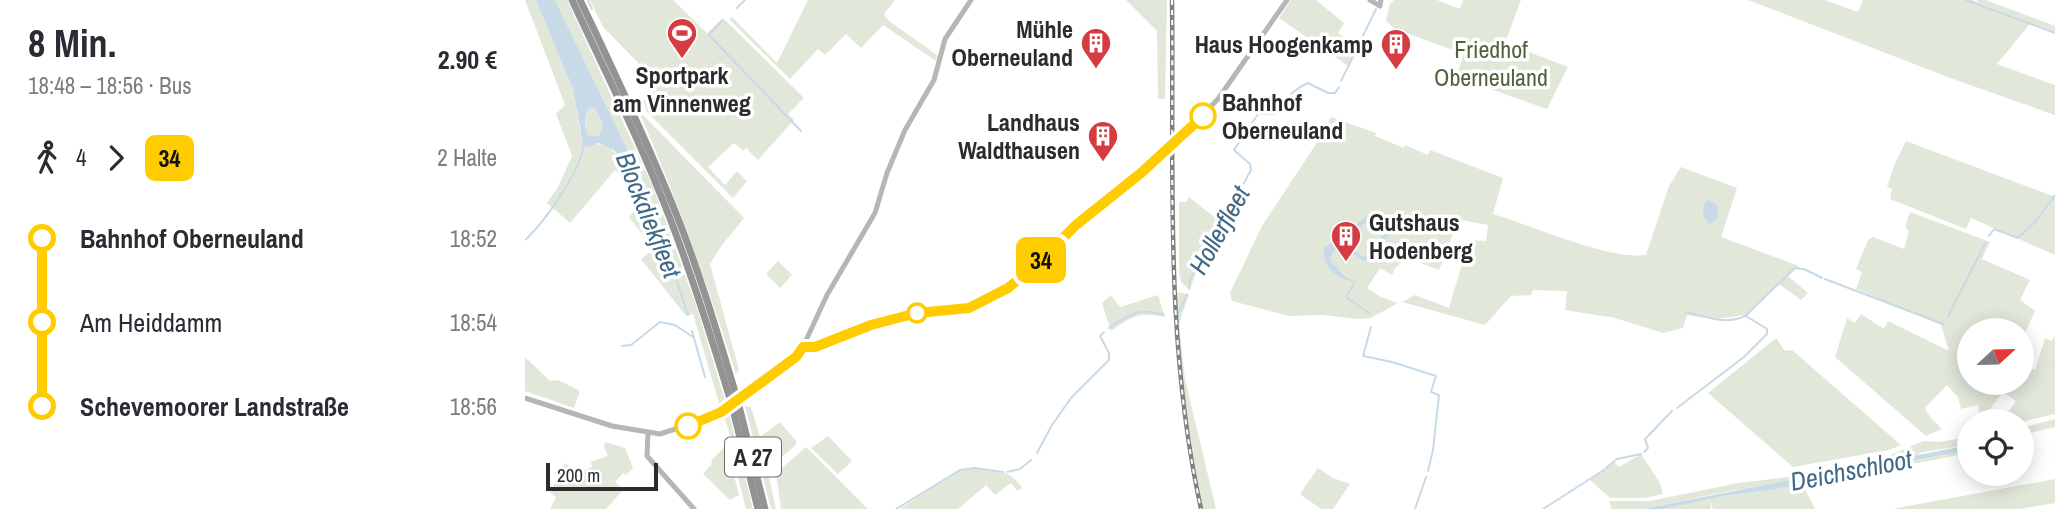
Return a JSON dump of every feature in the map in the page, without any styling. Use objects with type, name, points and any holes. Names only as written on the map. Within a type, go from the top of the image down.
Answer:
[{"type":"highway","name":"A 27","points":[[572,0],[633,130],[671,220],[733,397]]},
{"type":"highway","name":"A 27","points":[[580,0],[639,126],[677,216],[705,294],[765,509]]},
{"type":"highway","name":"A 27","points":[[736,408],[758,509]]},
{"type":"street","points":[[525,398],[607,424],[660,434],[712,417],[796,357],[827,295],[875,213],[887,173],[905,130],[934,80],[945,39],[971,0]]},
{"type":"street","points":[[1177,141],[1218,99],[1287,0]]},
{"type":"street","points":[[1370,0],[1380,3]]},
{"type":"street","points":[[803,347],[815,347],[871,325],[917,313],[969,308],[996,295],[1019,280],[1076,225],[1161,155]]},
{"type":"street","points":[[647,433],[647,456],[694,509]]},
{"type":"green space","points":[[525,0],[536,0],[541,10],[573,89],[580,131],[590,145],[598,144],[612,150],[638,179],[640,176],[555,0],[567,0],[653,187],[698,311],[726,404],[719,403],[693,314],[686,316],[641,259],[651,251],[629,217],[640,205],[634,190],[615,170],[570,223],[547,203],[558,187],[572,156],[556,114],[565,105]]},
{"type":"green space","name":"Sportpark am Vinnenweg","points":[[590,0],[673,0],[707,33],[723,18],[804,98],[788,114],[794,120],[758,160],[746,148],[743,151],[734,143],[708,167],[725,185],[737,171],[747,181],[733,198],[647,112],[643,101],[659,84],[603,27]]},
{"type":"green space","points":[[808,0],[895,0],[884,14],[889,21],[937,55],[936,61],[883,25],[861,48],[846,34],[825,55],[818,49],[790,79],[729,19],[732,17],[777,63]]},
{"type":"green space","points":[[1126,0],[1167,0],[1165,99],[1158,99],[1157,31]]},
{"type":"green space","points":[[1291,0],[1316,0],[1344,23],[1338,33],[1357,46],[1348,66],[1279,18]]},
{"type":"green space","name":"Friedhof Oberneuland","points":[[1394,0],[1437,0],[1460,9],[1463,0],[1521,0],[1505,43],[1568,67],[1547,109],[1456,77],[1464,54],[1401,31],[1395,34],[1394,28],[1386,21],[1390,4]]},
{"type":"green space","points":[[1748,0],[1824,0],[1858,12],[1863,0],[1986,0],[2055,26],[2055,33],[2030,24],[1997,64],[2055,85],[2055,115],[1953,79]]},
{"type":"green space","points":[[591,108],[595,109],[603,124],[599,136],[588,135],[586,129],[586,114]]},
{"type":"green space","points":[[643,115],[744,218],[710,264],[739,370],[736,374],[703,276],[641,116]]},
{"type":"green space","points":[[1331,117],[1376,133],[1375,136],[1404,148],[1405,145],[1428,155],[1430,150],[1503,178],[1493,214],[1570,241],[1630,255],[1646,255],[1669,186],[1681,167],[1737,188],[1721,237],[1799,266],[1788,276],[1808,293],[1801,300],[1779,284],[1746,317],[1687,315],[1683,328],[1663,333],[1615,318],[1565,310],[1567,291],[1533,290],[1531,295],[1511,296],[1485,325],[1402,302],[1415,295],[1449,308],[1462,264],[1459,262],[1468,240],[1486,241],[1488,225],[1461,220],[1458,221],[1439,270],[1407,258],[1395,268],[1392,275],[1380,268],[1367,288],[1398,303],[1371,318],[1289,316],[1232,301],[1230,293],[1262,226]]},
{"type":"green space","points":[[1906,141],[2055,197],[2055,255],[1971,218],[1966,229],[1890,199],[1892,189],[1887,187]]},
{"type":"green space","points":[[1189,197],[1222,223],[1190,290],[1181,282],[1179,272],[1179,202],[1186,202]]},
{"type":"green space","points":[[1910,212],[1990,242],[1982,259],[2030,280],[2020,300],[2035,311],[2032,318],[1957,318],[1957,396],[1947,385],[1925,408],[1942,429],[1926,436],[1835,357],[1847,318],[1855,323],[1861,314],[1884,329],[1888,321],[1949,351],[1941,325],[1856,289],[1862,272],[1856,269],[1868,240],[1873,237],[1904,249],[1909,231],[1905,227]]},
{"type":"green space","points":[[778,261],[792,275],[780,288],[766,274]]},
{"type":"green space","points":[[1175,292],[1189,294],[1179,324],[1185,379],[1216,509],[1203,509],[1201,502],[1182,382]]},
{"type":"green space","points":[[1111,295],[1120,307],[1158,295],[1165,317],[1136,316],[1111,331],[1102,303]]},
{"type":"green space","points":[[2055,335],[2055,414],[2034,419],[2034,409],[2010,409],[2016,401],[2009,396],[2034,395],[2034,370],[2045,338],[2052,341]]},
{"type":"green space","points":[[1776,338],[1785,351],[1792,350],[1901,445],[1889,450],[1793,467],[1708,393]]},
{"type":"green space","points":[[525,357],[550,381],[558,380],[580,391],[574,408],[525,391]]},
{"type":"green space","points":[[2000,396],[1990,409],[1978,409],[1978,405],[1961,409],[1958,397]]},
{"type":"green space","points":[[745,406],[751,407],[760,437],[780,422],[796,441],[796,445],[767,469],[776,509],[771,509]]},
{"type":"green space","points":[[728,410],[753,509],[746,509],[734,462],[731,464],[739,495],[730,500],[703,474],[723,448],[731,457],[736,455],[723,413]]},
{"type":"green space","points":[[2055,419],[2055,427],[2034,432],[2034,425]]},
{"type":"green space","points":[[828,436],[852,461],[838,474],[811,448]]},
{"type":"green space","points":[[1957,439],[1957,447],[1795,480],[1794,476],[1890,455],[1924,441]]},
{"type":"green space","points":[[605,442],[625,448],[633,468],[626,475],[623,473],[615,482],[623,490],[606,509],[550,509],[556,497],[550,493],[565,463],[575,474],[592,467],[591,462],[608,456]]},
{"type":"green space","points":[[806,447],[868,509],[781,509],[776,473]]},
{"type":"green space","points":[[1957,452],[1957,455],[1803,485],[1815,509],[1713,509],[1710,501],[1711,509],[1663,509],[1724,496],[1777,489]]},
{"type":"green space","points":[[1641,454],[1660,483],[1663,494],[1646,498],[1610,498],[1589,479],[1614,462],[1619,467]]},
{"type":"green space","points":[[1318,468],[1333,478],[1350,484],[1333,509],[1321,509],[1300,494]]},
{"type":"green space","points":[[960,469],[1003,472],[1017,481],[1022,488],[1017,491],[1011,483],[995,495],[986,485],[958,509],[900,509]]},
{"type":"green space","points":[[1788,477],[1792,481],[1642,509],[1612,509],[1609,501],[1650,501],[1738,483]]},
{"type":"green space","points":[[2055,479],[2055,503],[2020,509],[1892,509],[2017,486],[2034,486],[2034,483]]},
{"type":"water","points":[[536,0],[555,0],[640,176],[637,179],[614,150],[598,143],[588,147],[583,144],[573,89]],"holes":[[[595,109],[603,124],[599,136],[588,135],[585,127],[587,111]]]},
{"type":"water","points":[[1708,200],[1717,205],[1718,218],[1710,224],[1703,217],[1704,204]]},
{"type":"water","points":[[1374,211],[1375,216],[1343,240],[1366,257],[1369,245],[1385,234],[1389,225],[1394,226],[1395,231],[1372,250],[1367,261],[1344,248],[1333,252],[1331,262],[1344,276],[1355,282],[1343,278],[1328,266],[1324,248]]},
{"type":"water","name":"Deichschloot","points":[[1957,447],[1957,452],[1777,489],[1724,496],[1663,509],[1642,509]]},
{"type":"waterway","points":[[588,0],[592,9]]},
{"type":"waterway","points":[[737,8],[745,0]]},
{"type":"waterway","points":[[1966,0],[2055,33]]},
{"type":"waterway","name":"Hollerfleet","points":[[1358,46],[1376,9]]},
{"type":"waterway","points":[[722,21],[709,35],[801,131]]},
{"type":"waterway","name":"Hollerfleet","points":[[1341,81],[1356,51]]},
{"type":"waterway","name":"Hollerfleet","points":[[1189,289],[1190,279],[1217,240],[1227,214],[1251,170],[1250,164],[1234,150],[1258,114],[1275,114],[1289,96],[1308,83],[1328,93],[1335,93],[1339,87]]},
{"type":"waterway","name":"Blockdiekfleet","points":[[525,240],[542,221],[570,180],[584,142]]},
{"type":"waterway","name":"Blockdiekfleet","points":[[639,177],[659,227],[688,315]]},
{"type":"waterway","points":[[1989,236],[1994,229],[2018,238],[2036,221],[2055,195]]},
{"type":"waterway","points":[[1948,316],[1986,242]]},
{"type":"waterway","points":[[1686,312],[1716,319],[1738,319],[1745,316],[1795,268],[1804,269],[1822,278]]},
{"type":"waterway","points":[[1825,279],[1943,324]]},
{"type":"waterway","points":[[1355,282],[1346,297],[1369,313]]},
{"type":"waterway","name":"Hollerfleet","points":[[1178,314],[1187,295]]},
{"type":"waterway","name":"Hollerfleet","points":[[1109,328],[1135,313],[1164,315]]},
{"type":"waterway","points":[[1677,408],[1744,357],[1767,334],[1767,329],[1746,316]]},
{"type":"waterway","points":[[622,346],[631,345],[660,322],[675,325],[693,337]]},
{"type":"waterway","points":[[1371,327],[1363,356],[1436,376],[1431,392],[1439,395],[1428,471]]},
{"type":"waterway","name":"Blockdiekfleet","points":[[692,331],[705,377]]},
{"type":"waterway","name":"Hollerfleet","points":[[1037,453],[1071,398],[1109,360],[1109,353],[1100,336],[1104,332]]},
{"type":"waterway","points":[[1644,452],[1648,448],[1645,439],[1672,411]]},
{"type":"waterway","points":[[1606,468],[1617,459],[1641,454]]},
{"type":"waterway","name":"Hollerfleet","points":[[1007,472],[1020,469],[1031,460]]},
{"type":"waterway","name":"Hollerfleet","points":[[896,509],[960,470],[975,468],[1003,472]]},
{"type":"waterway","points":[[1543,509],[1604,470]]},
{"type":"waterway","points":[[1415,509],[1426,477]]},
{"type":"tunnel","points":[[1161,155],[1177,141]]},
{"type":"railway","points":[[1172,0],[1172,192],[1176,319],[1189,445],[1201,509]]},
{"type":"bus line","name":"34","points":[[688,426],[721,412],[800,354],[803,347],[815,347],[871,325],[917,313],[969,308],[1008,288],[1034,267],[1076,225],[1141,173],[1203,116]]},
{"type":"place","name":"Sportpark am Vinnenweg","points":[[682,60]]},
{"type":"place","name":"Mühle Oberneuland","points":[[1096,70]]},
{"type":"place","name":"Haus Hoogenkamp","points":[[1396,71]]},
{"type":"place","name":"Bahnhof Oberneuland","points":[[1203,116]]},
{"type":"place","name":"Landhaus Waldthausen","points":[[1103,163]]},
{"type":"place","name":"Gutshaus Hodenberg","points":[[1346,263]]}]
